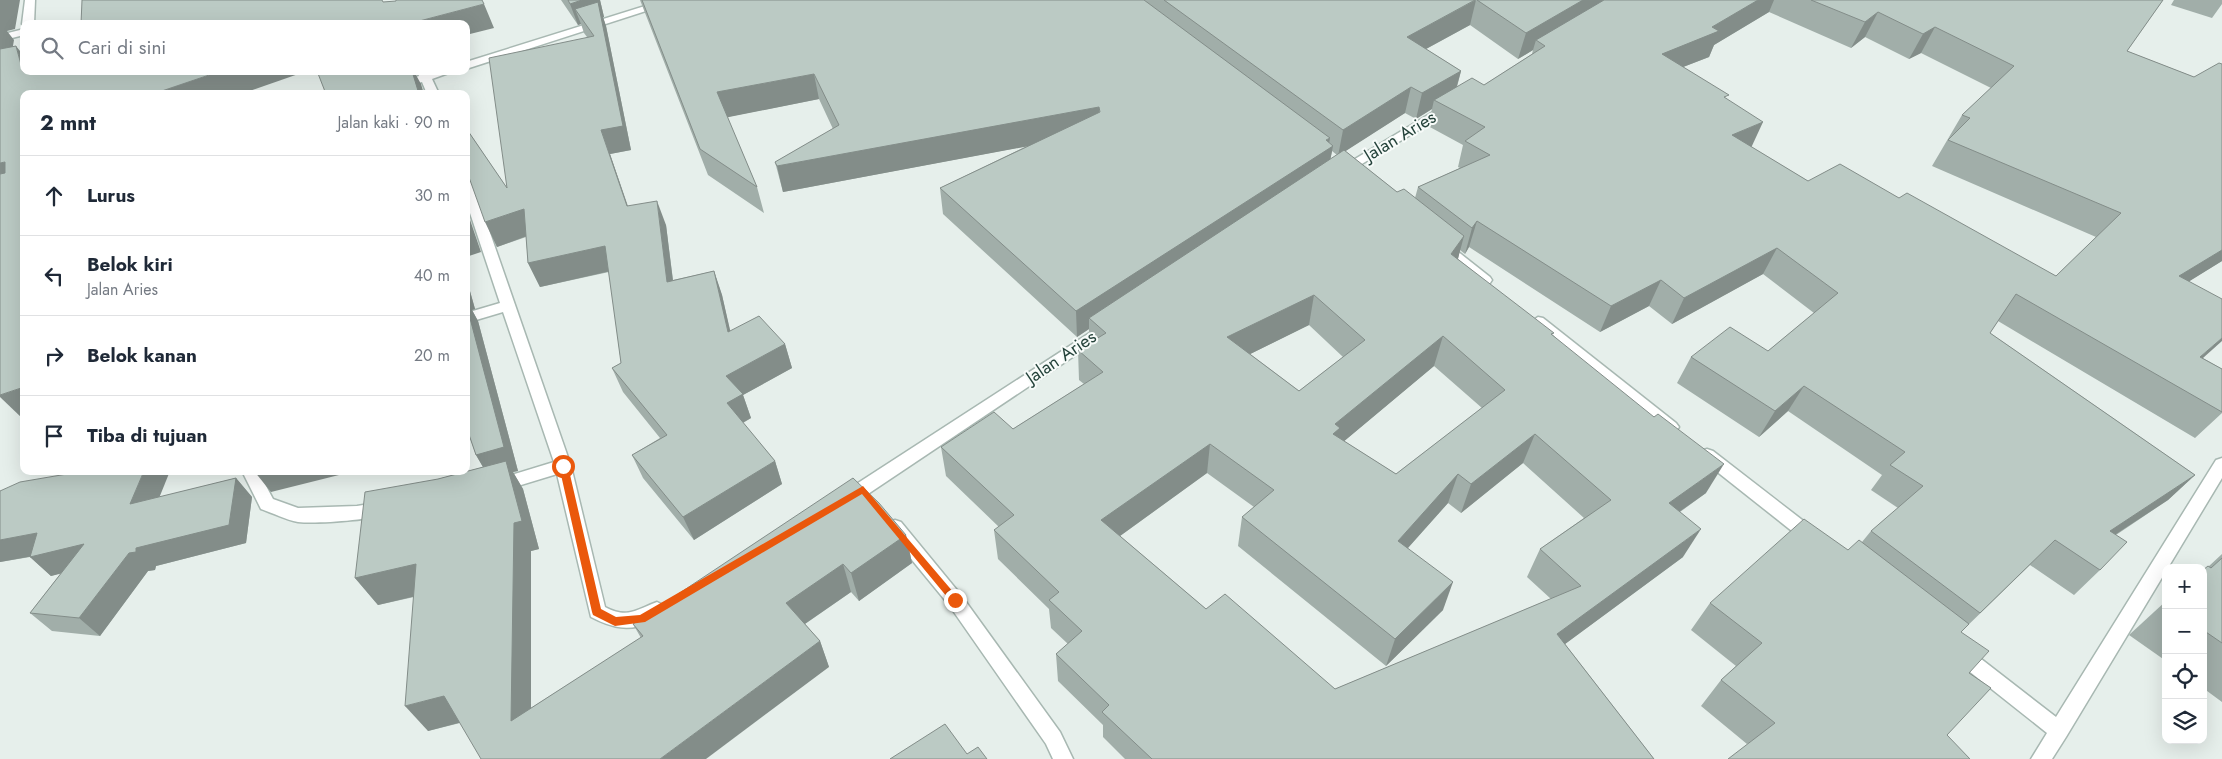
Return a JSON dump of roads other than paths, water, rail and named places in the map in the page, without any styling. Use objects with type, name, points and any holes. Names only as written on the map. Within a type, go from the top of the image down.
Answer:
[{"type":"street","points":[[28,20],[30,0]]},
{"type":"street","points":[[470,65],[675,0]]},
{"type":"street","points":[[0,38],[20,33]]},
{"type":"street","points":[[382,90],[425,75],[431,90]]},
{"type":"street","name":"Jalan Aries","points":[[1327,180],[1461,100]]},
{"type":"street","points":[[1328,157],[1359,182]]},
{"type":"street","points":[[470,193],[563,466],[596,612],[615,622],[641,619],[667,604]]},
{"type":"street","points":[[1430,237],[1493,286]]},
{"type":"street","points":[[470,317],[509,305]]},
{"type":"street","points":[[1524,311],[1682,435]]},
{"type":"street","name":"Jalan Aries","points":[[838,504],[1120,318]]},
{"type":"street","points":[[1697,447],[1823,546]]},
{"type":"street","points":[[2041,759],[2222,464]]},
{"type":"street","points":[[484,490],[563,466]]},
{"type":"street","points":[[252,475],[267,504],[298,515],[357,513],[394,508]]},
{"type":"street","points":[[863,489],[955,600],[1053,738],[1063,759]]},
{"type":"street","points":[[1949,645],[2059,731]]}]
